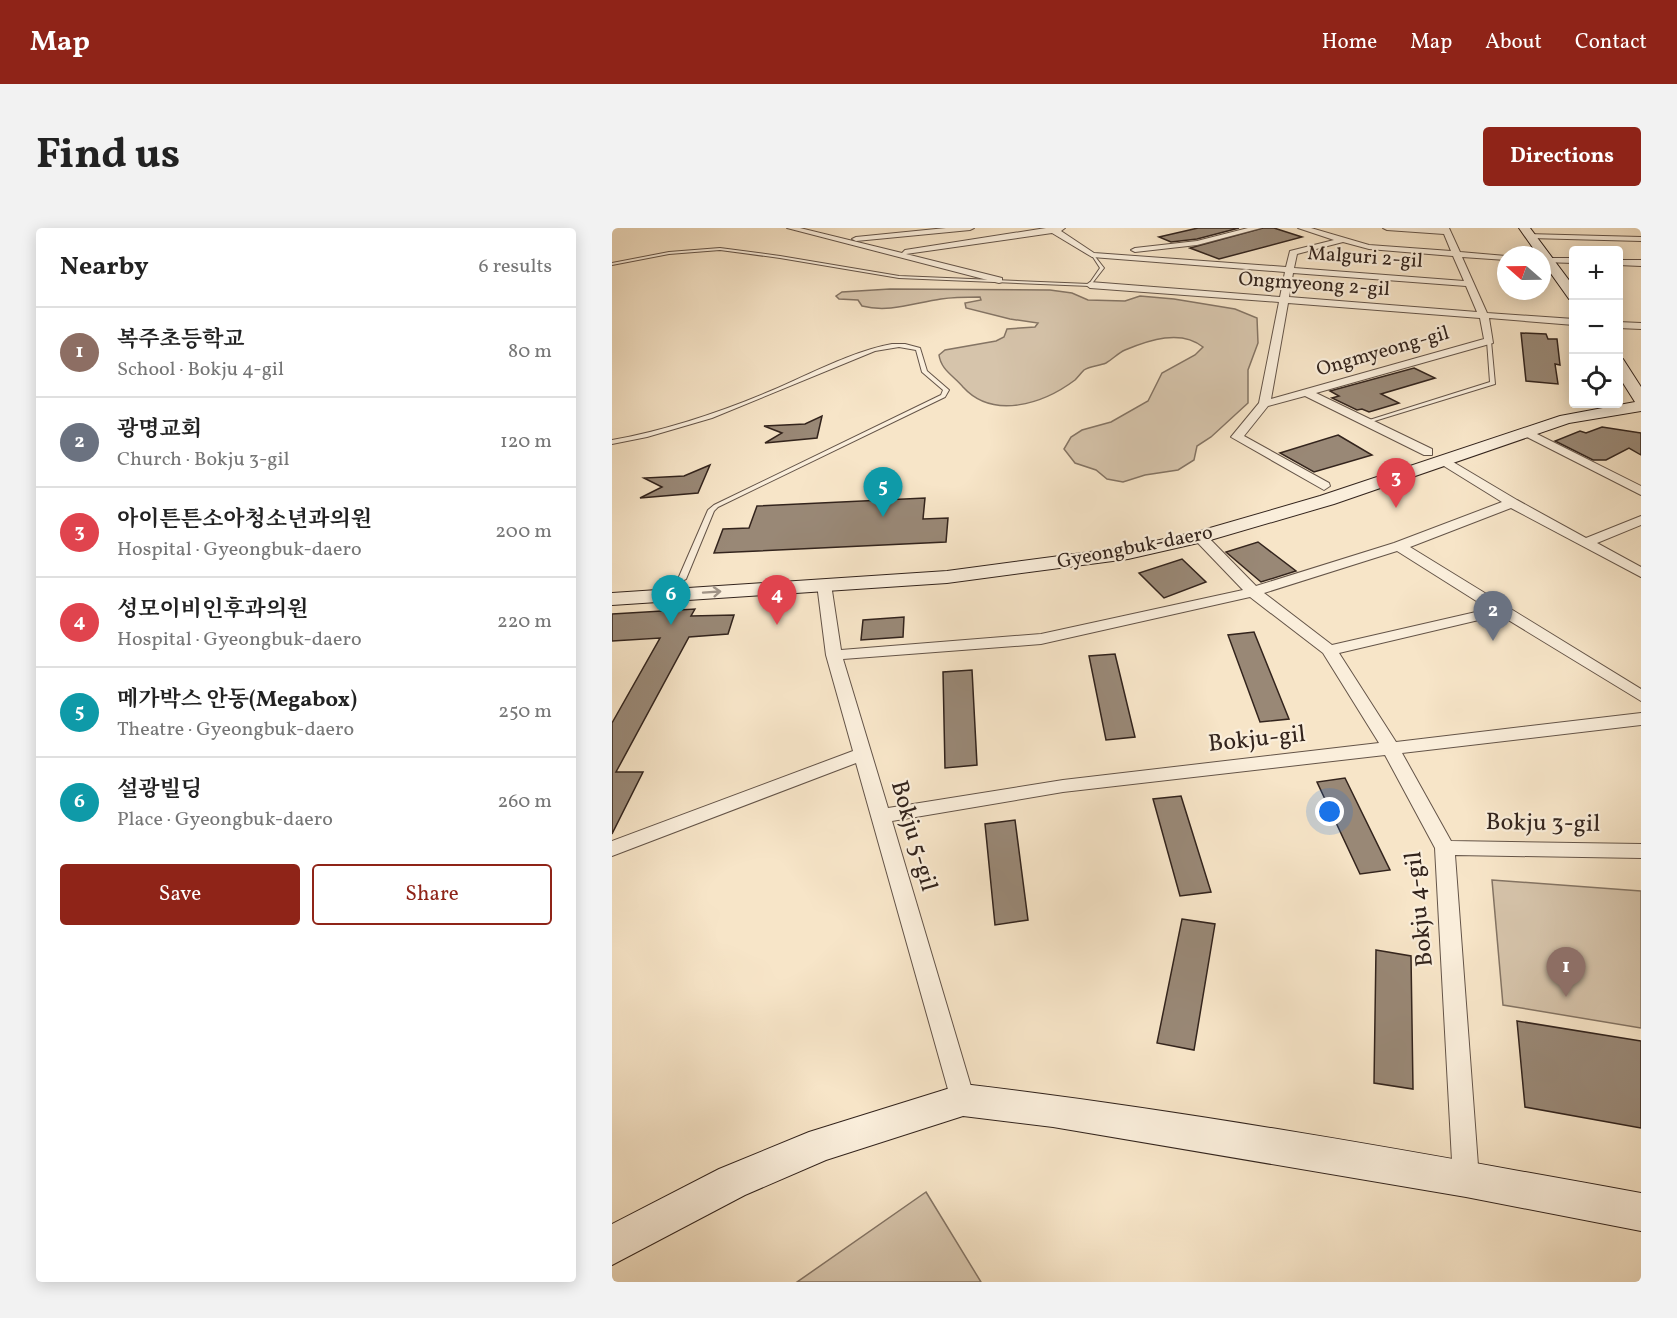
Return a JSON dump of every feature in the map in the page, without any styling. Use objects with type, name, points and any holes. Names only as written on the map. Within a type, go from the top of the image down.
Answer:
[{"type":"street","points":[[791,228],[820,232],[840,240],[999,280]]},
{"type":"street","points":[[840,240],[886,232],[970,228]]},
{"type":"street","points":[[894,254],[1066,228]]},
{"type":"street","points":[[1092,255],[1197,243],[1257,228]]},
{"type":"street","points":[[1302,228],[1379,249],[1497,257]]},
{"type":"street","points":[[1388,228],[1446,230],[1484,316],[1489,341]]},
{"type":"street","name":"Malguri 2-gil","points":[[1052,230],[1092,255],[1470,284]]},
{"type":"street","points":[[1527,232],[1641,239]]},
{"type":"street","points":[[1527,232],[1536,246]]},
{"type":"street","points":[[1324,486],[1237,437],[1264,404],[1293,253],[1342,240]]},
{"type":"street","points":[[1551,260],[1569,261]]},
{"type":"street","points":[[1623,262],[1641,263]]},
{"type":"street","points":[[1551,267],[1569,290]]},
{"type":"street","name":"Ongmyeong 2-gil","points":[[1090,285],[1569,322]]},
{"type":"street","points":[[1623,325],[1641,327]]},
{"type":"street","name":"Ongmyeong-gil","points":[[1305,392],[1489,341]]},
{"type":"street","points":[[1623,360],[1641,369]]},
{"type":"street","points":[[1623,370],[1640,399]]},
{"type":"street","points":[[1264,404],[1305,392]]},
{"type":"street","name":"Ongmyeong-gil","points":[[1305,392],[1436,456],[1512,503],[1641,573]]},
{"type":"street","points":[[1623,398],[1640,399]]},
{"type":"street","name":"Gyeongbuk-daero","points":[[1623,401],[1640,399]]},
{"type":"street","points":[[1570,408],[1602,417],[1641,422]]},
{"type":"street","name":"Gyeongbuk-daero","points":[[612,582],[925,565],[1022,557],[1168,532],[1324,486],[1526,432],[1570,408]]},
{"type":"street","name":"Gyeongbuk-daero","points":[[612,599],[947,577],[1128,553],[1200,537],[1327,500],[1436,456],[1570,408]]},
{"type":"street","points":[[1526,432],[1641,491]]},
{"type":"street","points":[[834,655],[1041,639],[1253,592],[1399,546],[1512,503]]},
{"type":"street","points":[[1586,543],[1641,520]]},
{"type":"street","name":"Bokju 4-gil","points":[[1200,537],[1253,592],[1329,650],[1392,750],[1444,848],[1466,1179]]},
{"type":"street","points":[[1399,546],[1641,696]]},
{"type":"street","name":"Bokju 5-gil","points":[[824,584],[834,655],[963,1100]]},
{"type":"street","points":[[1329,650],[1503,610]]},
{"type":"street","name":"Bokju-gil","points":[[880,816],[1063,786],[1392,750],[1641,719]]},
{"type":"street","points":[[612,849],[862,754]]},
{"type":"street","name":"Bokju 3-gil","points":[[1444,848],[1641,851]]},
{"type":"street","points":[[612,1245],[732,1182],[822,1144],[963,1100],[1053,1111],[1466,1179],[1641,1212]]},
{"type":"lane","points":[[612,264],[669,252],[720,249],[898,277],[1090,285],[1102,268],[1092,255]]},
{"type":"lane","points":[[1366,422],[1493,383],[1489,341]]},
{"type":"lane","points":[[612,442],[660,432],[748,403],[846,360],[883,347],[905,345],[918,349],[925,372],[946,390],[943,396],[716,506],[711,510],[682,579]]},
{"type":"shaded area","points":[[890,289],[1050,290],[1072,293],[1088,300],[1125,301],[1140,296],[1235,309],[1257,318],[1258,343],[1248,370],[1248,403],[1211,437],[1197,446],[1194,460],[1178,470],[1145,475],[1123,482],[1107,479],[1096,470],[1075,463],[1064,449],[1071,437],[1082,430],[1111,422],[1148,401],[1162,373],[1195,355],[1203,347],[1185,338],[1154,340],[1125,350],[1106,363],[1084,370],[1075,380],[1048,396],[1018,405],[1003,406],[975,397],[945,369],[939,355],[945,350],[996,341],[1004,337],[1007,329],[1035,327],[1038,323],[966,308],[965,303],[981,300],[980,297],[946,298],[902,307],[872,308],[862,306],[858,300],[839,299],[836,296],[842,292]]},
{"type":"shaded area","points":[[1492,880],[1641,891],[1641,1028],[1503,1005]]},
{"type":"shaded area","points":[[926,1192],[981,1282],[797,1282]]},
{"type":"building","points":[[1198,228],[1239,228],[1197,239],[1171,242],[1159,237]]},
{"type":"building","points":[[1263,228],[1274,228],[1302,237],[1219,259],[1190,248]]},
{"type":"building","points":[[1521,333],[1546,334],[1548,339],[1557,339],[1560,365],[1555,364],[1558,384],[1526,381]]},
{"type":"building","points":[[1414,368],[1435,378],[1381,394],[1399,403],[1369,412],[1362,409],[1357,410],[1332,398],[1339,396],[1330,391]]},
{"type":"building","points":[[822,416],[817,438],[765,443],[782,433],[764,426],[805,424]]},
{"type":"building","points":[[1602,427],[1641,433],[1641,455],[1629,448],[1606,460],[1593,460],[1555,441],[1580,431],[1586,433]]},
{"type":"building","points":[[1338,435],[1372,455],[1314,472],[1280,453]]},
{"type":"building","points":[[710,465],[698,493],[640,498],[662,487],[644,478],[684,476]]},
{"type":"building","points":[[925,498],[923,519],[948,518],[946,542],[714,553],[723,529],[749,528],[757,506]]},
{"type":"building","points":[[1258,542],[1296,571],[1261,582],[1226,552]]},
{"type":"building","points":[[1182,559],[1206,582],[1164,598],[1139,573]]},
{"type":"building","points":[[695,609],[691,616],[734,615],[728,634],[689,637],[616,772],[643,772],[612,834],[612,723],[660,638],[612,641],[612,614]]},
{"type":"building","points":[[904,617],[903,637],[861,640],[863,620]]},
{"type":"building","points":[[1254,632],[1289,719],[1260,722],[1228,635]]},
{"type":"building","points":[[1115,654],[1135,737],[1106,740],[1089,656]]},
{"type":"building","points":[[972,670],[977,765],[945,768],[943,672]]},
{"type":"building","points":[[1345,778],[1390,870],[1360,874],[1317,782]]},
{"type":"building","points":[[1181,796],[1211,892],[1180,896],[1153,799]]},
{"type":"building","points":[[1015,820],[1028,920],[995,925],[985,824]]},
{"type":"building","points":[[1182,919],[1215,924],[1194,1050],[1157,1043]]},
{"type":"building","points":[[1376,950],[1411,956],[1413,1089],[1374,1083]]},
{"type":"building","points":[[1517,1021],[1641,1041],[1641,1128],[1525,1107]]},
{"type":"place","name":"아이튼튼소아청소년과의원","points":[[1396,508]]},
{"type":"place","name":"메가박스 안동(Megabox)","points":[[883,517]]},
{"type":"place","name":"설광빌딩","points":[[671,625]]},
{"type":"place","name":"성모이비인후과의원","points":[[777,625]]},
{"type":"place","name":"광명교회","points":[[1493,641]]},
{"type":"place","name":"복주초등학교","points":[[1566,997]]}]
